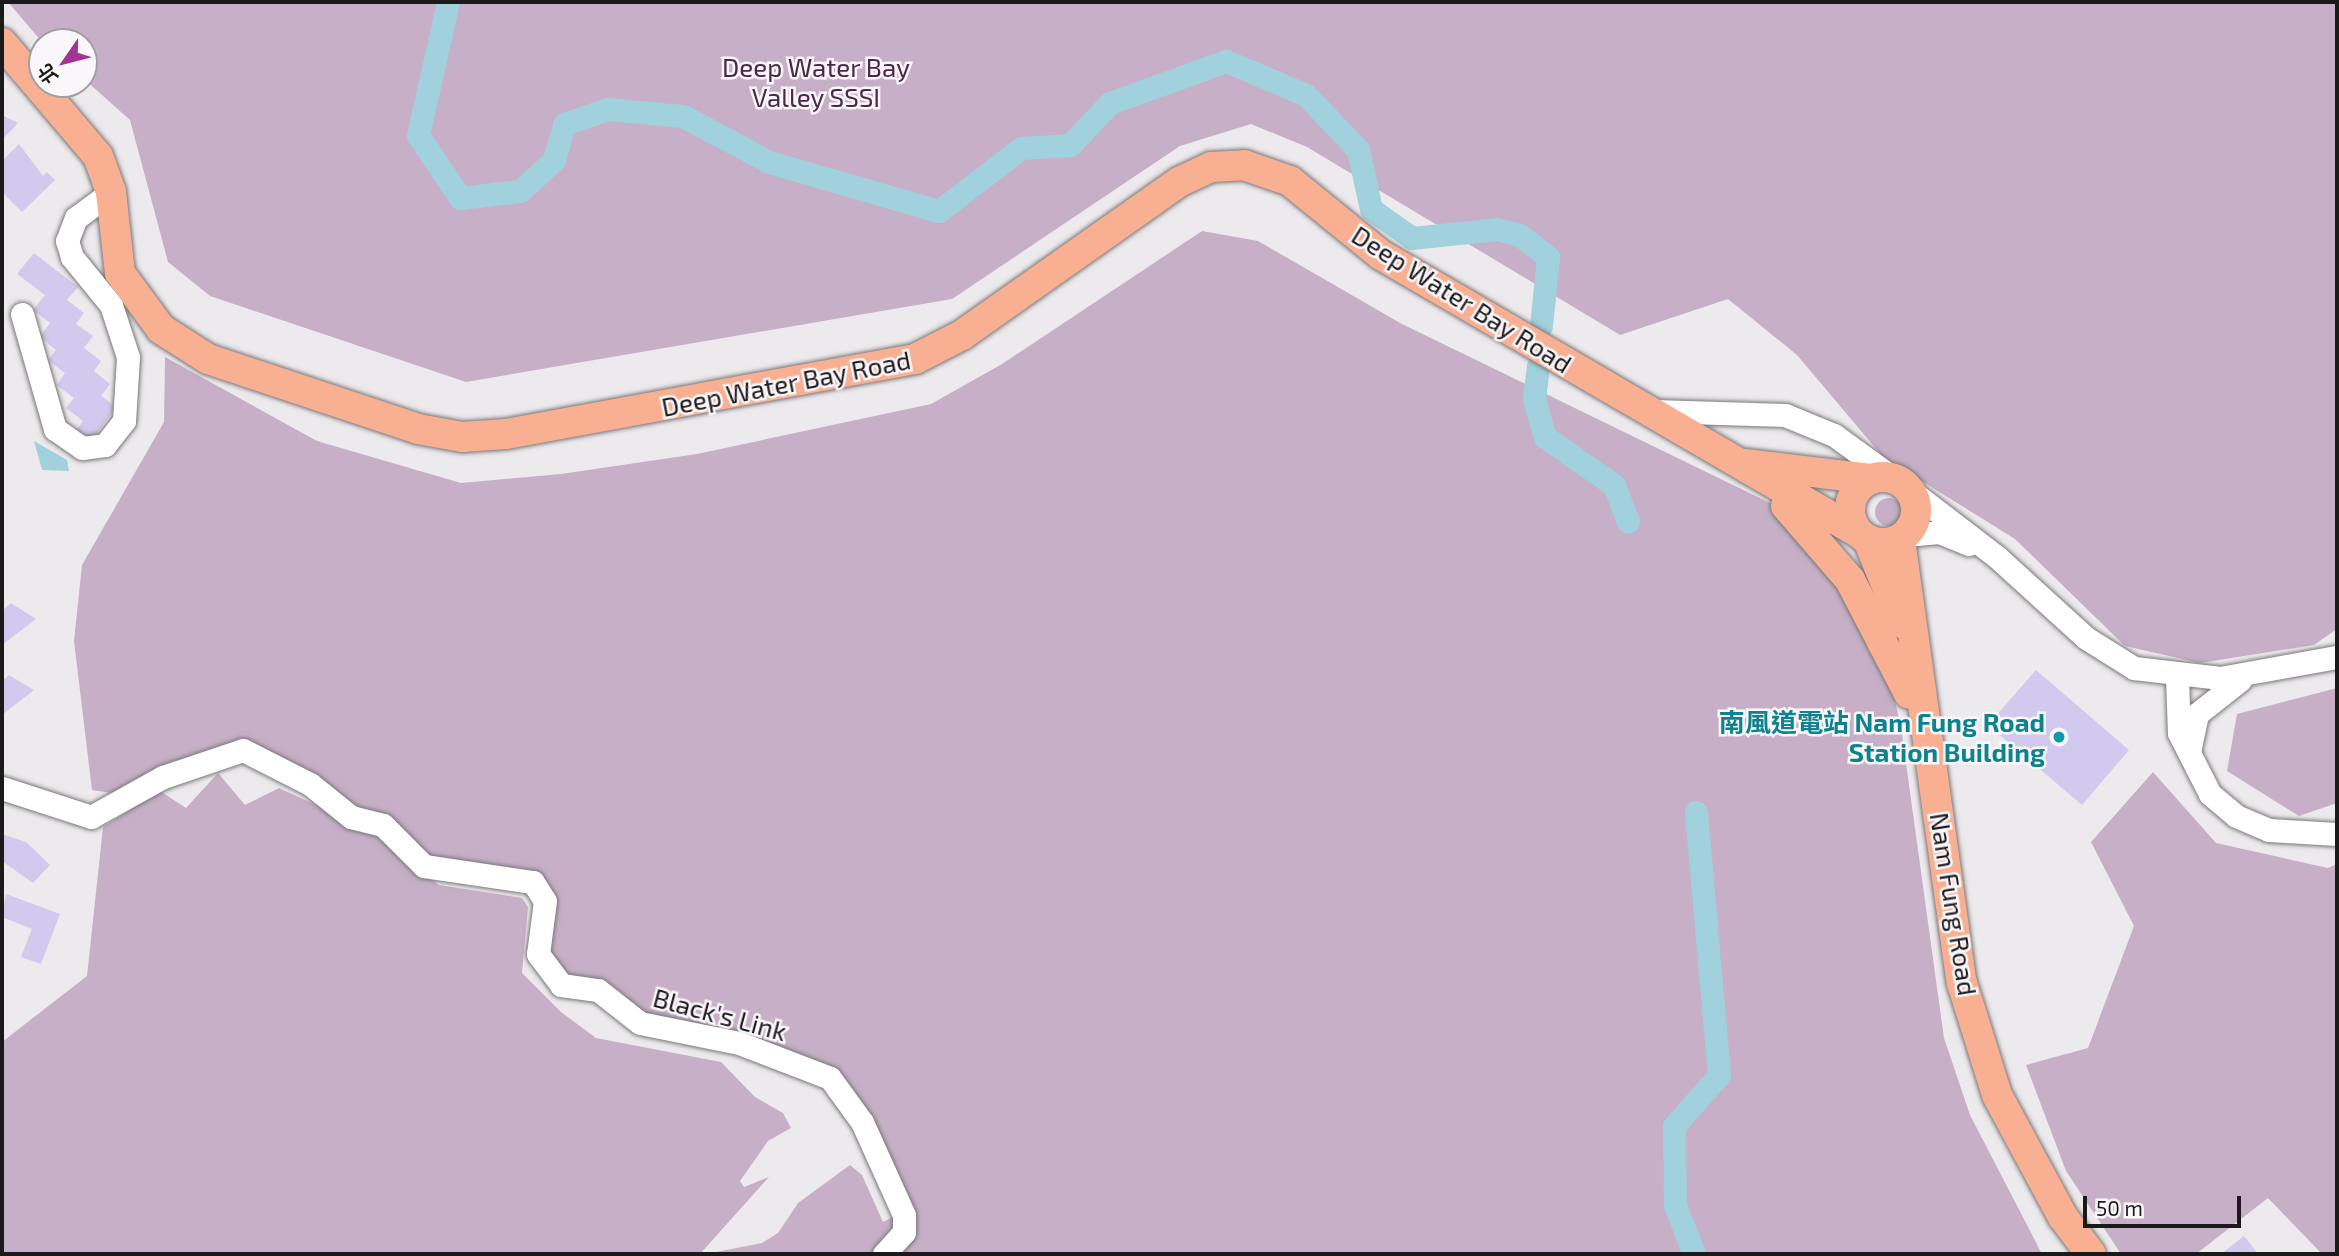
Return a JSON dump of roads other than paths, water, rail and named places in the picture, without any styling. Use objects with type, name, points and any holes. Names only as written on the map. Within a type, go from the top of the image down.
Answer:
[{"type":"main road","name":"Deep Water Bay Road","points":[[2,43],[81,130],[111,192],[120,273],[139,307],[172,339],[208,359],[450,435],[506,435],[925,356],[1179,182],[1231,164],[1290,181],[1381,255],[1863,537]]},
{"type":"main road","name":"Deep Water Bay Road","points":[[1734,462],[1891,482]]},
{"type":"main road","points":[[1734,462],[1819,539],[1850,580],[1902,673],[1930,750]]},
{"type":"main road","name":"Nam Fung Road","points":[[1915,652],[1850,503],[1891,482],[1916,511],[1903,537],[1915,652],[1962,984],[1997,1095],[2063,1217],[2091,1254]]},
{"type":"main road","points":[[1863,537],[1903,537]]},
{"type":"street","points":[[22,314],[55,429],[82,448],[105,445],[124,421],[128,357],[111,305],[67,240],[76,218],[111,192]]},
{"type":"street","name":"Deep Water Bay Road","points":[[1644,410],[1785,415],[1834,435],[1891,482],[1997,557],[2101,649],[2134,668],[2177,677],[2253,674],[2337,657]]},
{"type":"street","name":"Deep Water Bay Road","points":[[1903,537],[1939,532],[1997,557]]},
{"type":"street","points":[[2190,765],[2197,714],[2213,696],[2253,674]]},
{"type":"street","points":[[2177,677],[2179,733],[2190,765],[2210,794],[2252,824],[2293,835],[2337,834]]},
{"type":"street","name":"Black's Link","points":[[2,788],[91,817],[163,777],[243,750],[310,784],[351,817],[383,825],[424,866],[533,882],[545,901],[538,954],[561,985],[598,990],[640,1023],[739,1043],[830,1078],[862,1122],[904,1215],[904,1233],[884,1254]]},
{"type":"water","points":[[34,441],[67,460],[69,471],[42,470]]},
{"type":"waterway","points":[[448,2],[418,135],[460,198],[520,191],[554,160],[564,124],[608,109],[683,116],[769,162],[939,211],[1021,148],[1070,145],[1110,103],[1226,61],[1306,95],[1358,150],[1371,209],[1412,238],[1497,229],[1520,235],[1548,257],[1541,326]]},
{"type":"waterway","points":[[1538,366],[1534,399],[1545,437],[1614,485],[1628,521]]},
{"type":"waterway","points":[[1694,1254],[1675,1205],[1674,1126],[1719,1075],[1696,812]]},
{"type":"place","name":"南風道電站 Nam Fung Road Station Building","points":[[2059,737]]},
{"type":"park label","name":"Deep Water Bay Valley SSSI","points":[[816,82]]}]
